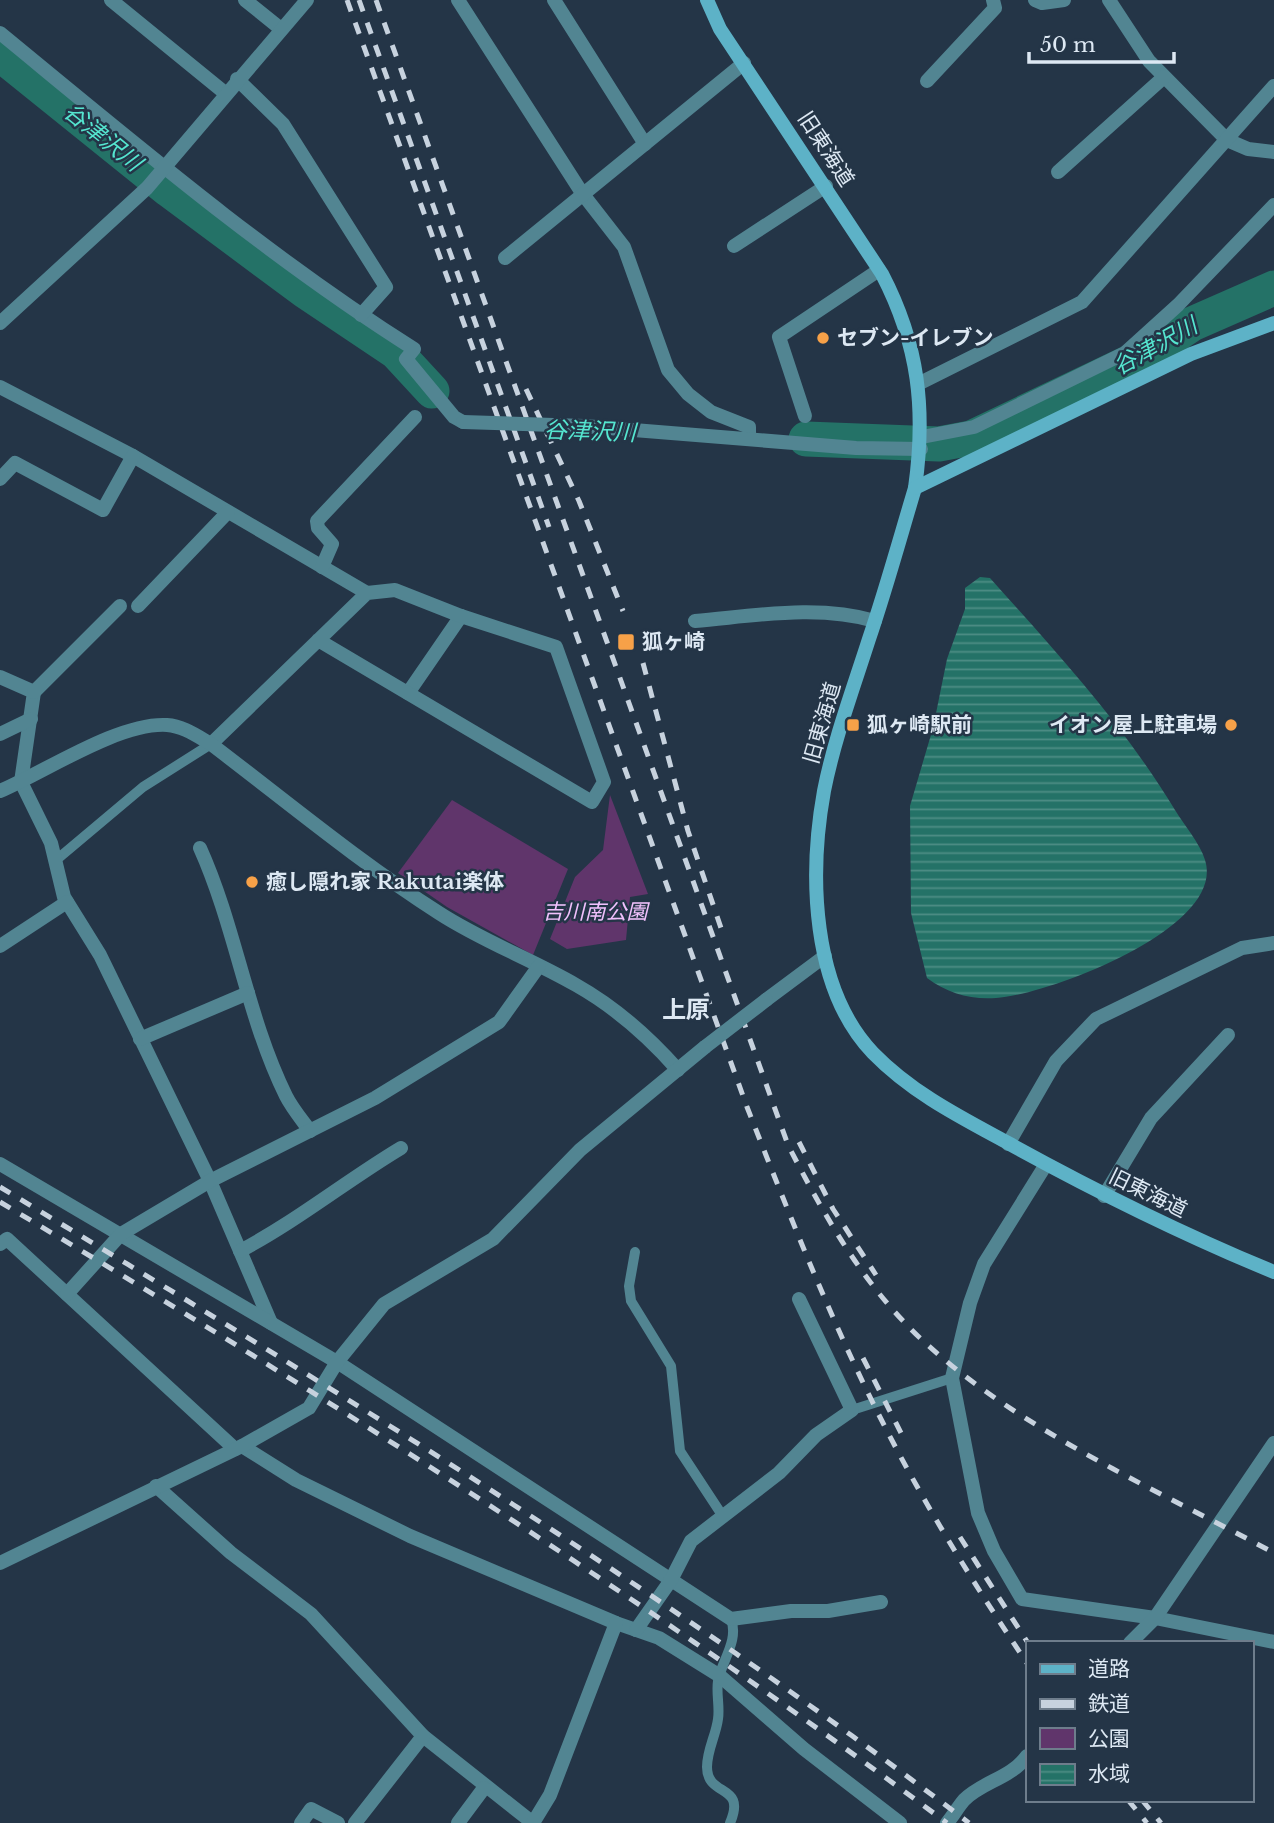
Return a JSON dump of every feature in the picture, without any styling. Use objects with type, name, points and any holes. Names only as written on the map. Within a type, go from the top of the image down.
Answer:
[{"type":"street","points":[[111,0],[225,93]]},
{"type":"street","points":[[245,0],[281,29]]},
{"type":"street","points":[[0,323],[147,188],[225,93],[307,0]]},
{"type":"street","points":[[458,0],[582,193],[624,247],[668,370],[688,394],[710,412],[749,427],[749,438]]},
{"type":"street","points":[[554,0],[646,144]]},
{"type":"street","name":"旧東海道","points":[[707,0],[720,29],[879,270],[899,308],[911,343],[918,384],[921,443],[915,488],[824,791],[817,857],[825,956],[834,987],[855,1029],[872,1052],[912,1087],[954,1116],[1104,1196],[1274,1272]]},
{"type":"street","points":[[927,81],[995,8],[993,0]]},
{"type":"street","points":[[1035,0],[1042,3],[1064,0]]},
{"type":"street","points":[[1109,0],[1149,61],[1227,140],[1248,149],[1274,152]]},
{"type":"street","points":[[0,33],[164,167],[361,315],[414,349],[406,359],[454,417],[463,422],[584,426],[856,448],[921,443],[974,428],[1125,353],[1178,305],[1274,205]]},
{"type":"street","points":[[505,258],[744,63]]},
{"type":"street","points":[[1058,172],[1164,77]]},
{"type":"street","points":[[237,79],[284,124],[386,287],[361,315]]},
{"type":"street","points":[[918,384],[1082,302],[1274,86]]},
{"type":"street","points":[[734,246],[826,186]]},
{"type":"street","points":[[805,416],[779,337],[879,270]]},
{"type":"street","points":[[915,488],[1191,354],[1274,323]]},
{"type":"street","points":[[0,387],[133,456],[367,593],[395,590],[556,648],[604,782],[592,802],[318,640]]},
{"type":"street","points":[[322,567],[332,544],[318,528],[317,521],[415,417]]},
{"type":"street","points":[[0,479],[15,463],[103,510],[133,456]]},
{"type":"street","points":[[138,606],[228,512]]},
{"type":"street","points":[[211,744],[367,593]]},
{"type":"street","points":[[120,606],[34,692],[21,782],[51,842],[67,902],[100,955],[210,1181],[271,1323]]},
{"type":"street","points":[[695,621],[814,614],[850,614],[876,621]]},
{"type":"street","points":[[408,693],[461,616]]},
{"type":"street","points":[[0,677],[34,692]]},
{"type":"street","points":[[0,734],[31,719]]},
{"type":"street","points":[[0,791],[110,738],[148,726],[168,724],[188,730],[211,744],[437,912],[478,937],[577,985],[622,1016],[651,1039],[678,1070]]},
{"type":"street","points":[[200,848],[224,906],[248,993],[286,1097],[310,1131]]},
{"type":"street","points":[[0,946],[67,902]]},
{"type":"street","points":[[1009,1144],[1056,1061],[1096,1019],[1242,948],[1274,943]]},
{"type":"street","points":[[0,1563],[239,1448],[309,1408],[337,1362],[384,1304],[493,1239],[580,1150],[705,1047],[825,956]]},
{"type":"street","points":[[67,1294],[121,1234],[210,1181],[375,1098],[499,1021],[539,966]]},
{"type":"street","points":[[140,1039],[248,993]]},
{"type":"street","points":[[1104,1196],[1151,1118],[1228,1035]]},
{"type":"street","points":[[240,1251],[333,1195],[361,1173],[401,1148]]},
{"type":"street","points":[[0,1164],[337,1362],[731,1619],[791,1611],[828,1611],[881,1602]]},
{"type":"street","points":[[1045,1166],[984,1264],[970,1303],[952,1378],[978,1513],[1022,1599],[1155,1618],[1274,1642]]},
{"type":"street","points":[[0,1244],[7,1239],[239,1448],[296,1480],[410,1536],[616,1623],[659,1638],[720,1676],[804,1749],[900,1823]]},
{"type":"street","points":[[636,1630],[671,1580],[691,1541],[779,1473],[816,1435],[852,1410],[799,1299]]},
{"type":"street","points":[[1132,1641],[1155,1618],[1268,1465],[1274,1443]]},
{"type":"street","points":[[156,1486],[231,1553],[310,1614],[423,1737],[484,1788],[533,1823],[550,1795],[616,1623]]},
{"type":"street","points":[[355,1823],[423,1737]]},
{"type":"street","points":[[947,1823],[964,1800],[1005,1777],[1026,1757]]},
{"type":"street","points":[[458,1823],[484,1788]]},
{"type":"street","points":[[302,1823],[311,1809],[338,1823]]},
{"type":"lane","points":[[55,861],[143,788],[211,744]]},
{"type":"lane","points":[[635,1252],[629,1286],[631,1301],[671,1366],[680,1451],[722,1515]]},
{"type":"lane","points":[[852,1410],[952,1378]]},
{"type":"lane","points":[[730,1823],[737,1807],[735,1800],[709,1780],[707,1768],[719,1718],[720,1676],[735,1631],[731,1619]]},
{"type":"green space","name":"吉川南公園","points":[[610,795],[648,894],[630,897],[626,940],[567,949],[550,939],[575,877],[603,850]]},
{"type":"green space","name":"吉川南公園","points":[[452,800],[568,869],[533,955],[447,907],[398,873]]},
{"type":"water","points":[[980,577],[990,578],[1111,719],[1155,778],[1196,841],[1205,860],[1204,885],[1189,910],[1162,933],[1090,971],[1053,985],[996,998],[968,997],[927,978],[911,913],[910,806],[933,728],[947,659],[965,609],[965,588]]},
{"type":"waterway","name":"谷津沢川","points":[[0,54],[169,190],[305,291],[396,352],[432,391]]},
{"type":"waterway","name":"谷津沢川","points":[[806,439],[939,444],[971,438],[1149,353],[1192,324],[1274,288]]},
{"type":"railway","points":[[347,0],[747,1107],[791,1218],[838,1329],[889,1435],[945,1535],[1026,1662]]},
{"type":"railway","points":[[359,0],[549,527]]},
{"type":"railway","points":[[376,0],[788,1145],[830,1222],[862,1271],[899,1317],[959,1371],[1044,1430],[1274,1553]]},
{"type":"railway","points":[[526,389],[579,501],[623,611]]},
{"type":"railway","points":[[643,663],[688,831],[721,928]]},
{"type":"railway","points":[[799,1142],[833,1209],[876,1275]]},
{"type":"railway","points":[[0,1187],[371,1414],[615,1571],[853,1736],[969,1823]]},
{"type":"railway","points":[[0,1202],[362,1424],[600,1578],[833,1739],[947,1823]]},
{"type":"railway","points":[[863,1358],[901,1433]]},
{"type":"railway","points":[[960,1537],[1027,1641]]},
{"type":"railway","points":[[1130,1802],[1147,1823]]},
{"type":"railway","points":[[1144,1802],[1161,1823]]},
{"type":"place","name":"セブン-イレブン","points":[[823,338]]},
{"type":"place","name":"狐ヶ崎","points":[[626,642]]},
{"type":"place","name":"狐ヶ崎駅前","points":[[853,725]]},
{"type":"place","name":"イオン屋上駐車場","points":[[1231,725]]},
{"type":"place","name":"癒し隠れ家 Rakutai楽体","points":[[252,882]]},
{"type":"district","name":"上原","points":[[686,1009]]}]
